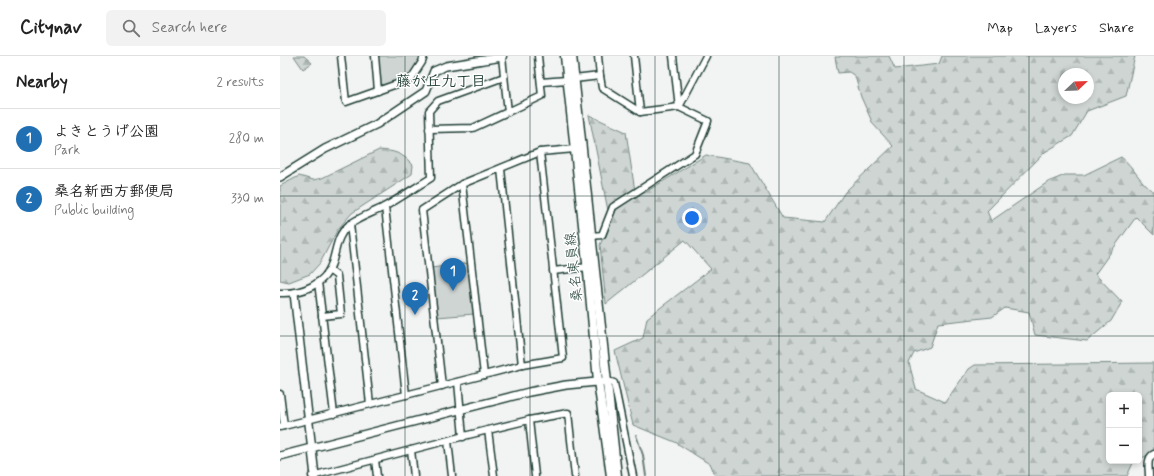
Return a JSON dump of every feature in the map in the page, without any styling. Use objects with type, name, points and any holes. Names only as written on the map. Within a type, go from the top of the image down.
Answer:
[{"type":"main road","points":[[566,56],[571,80]]},
{"type":"main road","name":"桑名東員線","points":[[572,56],[571,80],[575,149],[588,267],[598,381],[611,476]]},
{"type":"main road","name":"桑名東員線","points":[[571,80],[591,236],[617,476]]},
{"type":"main road","points":[[598,381],[603,380],[604,376],[599,335],[601,326]]},
{"type":"main road","points":[[607,381],[603,385],[603,388],[609,438],[608,454]]},
{"type":"street","points":[[341,56],[346,102],[411,79],[422,62],[424,56]]},
{"type":"street","points":[[375,56],[378,91]]},
{"type":"street","points":[[280,177],[325,148],[377,124],[426,91],[434,71],[446,66],[480,58],[502,56],[508,112]]},
{"type":"street","points":[[430,129],[473,128],[542,96],[538,56]]},
{"type":"street","points":[[591,236],[602,235],[612,207],[695,154],[708,121],[679,107],[640,112],[602,88],[598,56]]},
{"type":"street","points":[[634,56],[640,112]]},
{"type":"street","points":[[673,56],[679,107]]},
{"type":"street","points":[[679,107],[706,56]]},
{"type":"street","points":[[541,82],[600,76]]},
{"type":"street","points":[[280,293],[294,293],[301,291],[318,282],[329,270],[338,239],[350,224],[385,207],[431,178],[429,111],[438,101],[504,77]]},
{"type":"street","points":[[442,386],[422,210],[462,184],[540,152],[575,149]]},
{"type":"street","points":[[280,394],[282,427],[522,365],[563,358],[540,152]]},
{"type":"street","points":[[501,169],[522,365]]},
{"type":"street","points":[[462,184],[484,375]]},
{"type":"street","points":[[385,207],[406,395]]},
{"type":"street","points":[[350,224],[370,404]]},
{"type":"street","points":[[553,271],[588,267]]},
{"type":"street","points":[[322,316],[341,314],[337,276],[329,270]]},
{"type":"street","points":[[318,282],[334,414]]},
{"type":"street","points":[[294,293],[314,476],[463,436],[529,420],[568,413],[575,476]]},
{"type":"street","points":[[280,456],[529,392],[556,386],[607,381],[614,383],[633,476]]},
{"type":"street","points":[[458,382],[463,436]]},
{"type":"street","points":[[529,420],[535,476]]},
{"type":"street","points":[[488,430],[494,476]]},
{"type":"street","points":[[448,441],[452,476]]},
{"type":"street","points":[[411,450],[414,476]]},
{"type":"street","points":[[1149,476],[1148,460],[1150,456],[1154,454]]},
{"type":"street","points":[[375,460],[377,476]]},
{"type":"street","points":[[340,469],[341,476]]},
{"type":"green space","points":[[294,56],[304,56],[312,63],[303,69]]},
{"type":"green space","points":[[378,56],[421,56],[410,76],[384,86],[380,83]]},
{"type":"green space","points":[[889,56],[895,69],[939,64],[942,56],[1135,56],[1126,96],[1087,111],[1072,136],[1045,152],[987,211],[991,221],[1048,182],[1065,175],[1084,175],[1121,157],[1126,161],[1145,184],[1154,192],[1154,235],[1136,217],[1095,274],[1122,302],[1111,321],[1087,341],[1035,335],[1029,312],[1005,308],[992,317],[938,323],[930,347],[914,353],[909,363],[916,389],[945,402],[969,369],[975,365],[1153,363],[1154,451],[1142,458],[1142,392],[1106,392],[1106,464],[1133,464],[1127,476],[715,476],[711,465],[675,442],[633,425],[615,351],[643,338],[647,318],[711,269],[685,240],[606,304],[600,245],[610,221],[589,115],[626,132],[636,198],[706,155],[750,163],[783,218],[825,222],[845,192],[893,146],[873,124],[861,97],[855,76],[849,72],[838,73],[835,57]]},
{"type":"green space","points":[[379,150],[390,151],[402,155],[413,165],[412,174],[352,213],[338,229],[320,263],[310,274],[289,282],[280,280],[280,186],[299,176],[313,180],[322,178]]},
{"type":"green space","points":[[469,263],[474,314],[437,317],[431,268]]},
{"type":"waterway","points":[[636,435],[643,455],[646,476]]},
{"type":"place","name":"よきとうげ公園","points":[[453,291]]},
{"type":"place","name":"桑名新西方郵便局","points":[[415,315]]},
{"type":"district","name":"藤が丘九丁目","points":[[441,82]]}]
